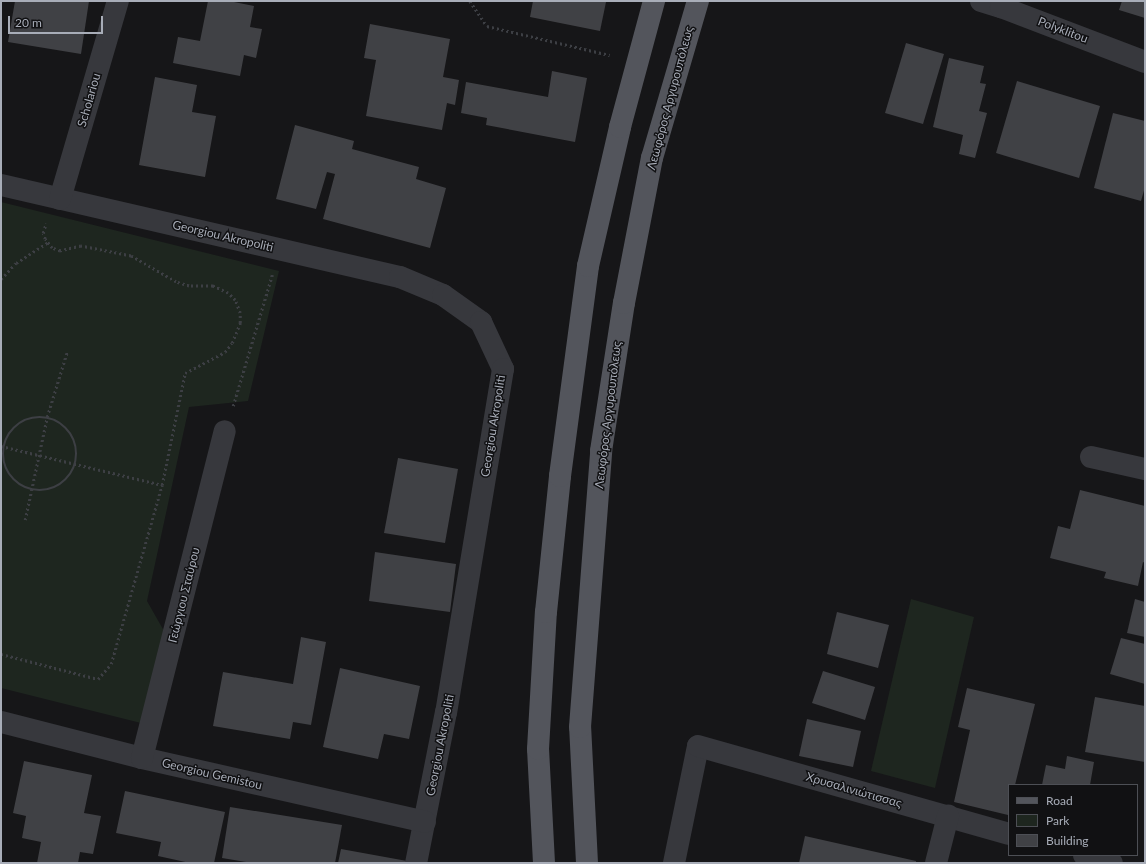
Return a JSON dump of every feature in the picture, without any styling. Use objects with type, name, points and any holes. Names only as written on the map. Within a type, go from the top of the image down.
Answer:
[{"type":"main road","points":[[544,863],[538,749],[546,612],[560,476],[588,266],[620,128],[654,1]]},
{"type":"main road","name":"Λεωφόρος Αργυρουπόλεως","points":[[587,863],[580,727],[601,451],[624,303],[652,158],[698,1]]},
{"type":"street","name":"Scholariou","points":[[54,208],[118,1]]},
{"type":"street","name":"Polyklitou","points":[[980,1],[1001,7],[1145,62]]},
{"type":"street","name":"Georgiou Akropoliti","points":[[1,185],[54,208],[279,249],[400,277],[443,295],[482,322],[502,368],[446,712],[416,863]]},
{"type":"street","name":"Γεώργιου Σταύρου","points":[[142,758],[225,431]]},
{"type":"street","points":[[1091,457],[1145,469]]},
{"type":"street","name":"Georgiou Gemistou","points":[[1,722],[142,758],[425,822]]},
{"type":"street","name":"Χρυσαλινιώτισσας","points":[[674,863],[698,746],[1008,834]]},
{"type":"street","points":[[936,863],[948,816]]},
{"type":"street","points":[[1088,856],[1112,863]]},
{"type":"path","points":[[470,1],[487,26],[610,55]]},
{"type":"path","points":[[1,654],[98,679],[111,664],[162,485],[185,373],[225,352],[232,343],[240,323],[240,313],[235,300],[228,292],[213,286],[188,286],[176,282],[131,256],[81,246],[60,252],[52,248],[43,233],[54,208]]},
{"type":"path","points":[[1,279],[16,263],[48,242]]},
{"type":"path","points":[[225,431],[279,249]]},
{"type":"path","points":[[25,520],[47,417],[67,352]]},
{"type":"path","points":[[47,417],[64,426],[71,433],[77,452],[75,464],[68,479],[60,486],[41,492],[31,491],[18,485],[8,475],[3,461],[2,447],[6,437],[19,423],[28,419],[47,417]]},
{"type":"path","points":[[2,447],[162,485]]},
{"type":"green space","points":[[1,202],[279,271],[248,401],[189,407],[147,601],[164,631],[141,723],[1,688]]},
{"type":"green space","points":[[911,599],[974,617],[935,788],[871,771]]},
{"type":"building","points":[[15,1],[89,1],[81,54],[8,42]]},
{"type":"building","points":[[208,1],[229,1],[254,6],[250,27],[262,29],[256,58],[244,55],[240,76],[173,63],[178,37],[200,41]]},
{"type":"building","points":[[533,1],[606,2],[600,31],[530,17]]},
{"type":"building","points":[[1122,1],[1145,1],[1145,18],[1119,10]]},
{"type":"building","points":[[370,24],[450,39],[443,77],[459,80],[455,105],[447,103],[442,130],[366,116],[376,60],[364,58]]},
{"type":"building","points":[[906,43],[944,54],[923,124],[885,113]]},
{"type":"building","points":[[949,58],[984,66],[980,83],[986,84],[979,111],[987,113],[975,158],[959,154],[963,135],[933,127]]},
{"type":"building","points":[[552,71],[587,78],[575,142],[486,125],[487,118],[461,113],[466,82],[548,97]]},
{"type":"building","points":[[155,77],[197,85],[192,112],[216,116],[205,177],[139,165]]},
{"type":"building","points":[[1017,81],[1100,106],[1079,178],[996,153]]},
{"type":"building","points":[[1113,113],[1145,121],[1145,187],[1141,201],[1094,188]]},
{"type":"building","points":[[295,125],[354,141],[352,149],[419,167],[416,179],[446,188],[430,248],[323,219],[335,174],[327,172],[316,209],[276,199]]},
{"type":"building","points":[[398,458],[458,469],[445,543],[384,533]]},
{"type":"building","points":[[1080,490],[1145,506],[1145,563],[1143,562],[1138,586],[1104,578],[1106,572],[1050,558],[1058,526],[1070,529]]},
{"type":"building","points":[[375,552],[456,564],[450,612],[369,601]]},
{"type":"building","points":[[1135,599],[1145,602],[1145,637],[1127,633]]},
{"type":"building","points":[[837,612],[889,625],[878,668],[827,654]]},
{"type":"building","points":[[301,637],[326,642],[311,725],[293,722],[290,739],[213,726],[223,672],[293,684]]},
{"type":"building","points":[[1121,638],[1145,644],[1145,684],[1110,674]]},
{"type":"building","points":[[340,668],[420,686],[409,739],[384,734],[378,759],[323,747]]},
{"type":"building","points":[[823,671],[875,687],[865,720],[812,703]]},
{"type":"building","points":[[967,688],[1035,704],[1015,784],[1008,784],[1008,815],[954,802],[970,730],[958,727]]},
{"type":"building","points":[[1095,697],[1145,706],[1145,762],[1085,752]]},
{"type":"building","points":[[807,719],[861,731],[853,767],[799,756]]},
{"type":"building","points":[[1067,756],[1094,762],[1090,784],[1042,784],[1046,765],[1065,769]]},
{"type":"building","points":[[24,761],[92,775],[84,813],[101,816],[93,854],[80,852],[78,863],[37,863],[41,842],[22,838],[26,816],[13,813]]},
{"type":"building","points":[[125,791],[225,812],[214,863],[190,863],[158,856],[161,842],[116,833]]},
{"type":"building","points":[[230,807],[342,825],[335,863],[252,863],[222,858]]},
{"type":"building","points":[[805,836],[916,861],[916,863],[799,863]]},
{"type":"building","points":[[341,849],[407,861],[407,863],[338,863]]}]
